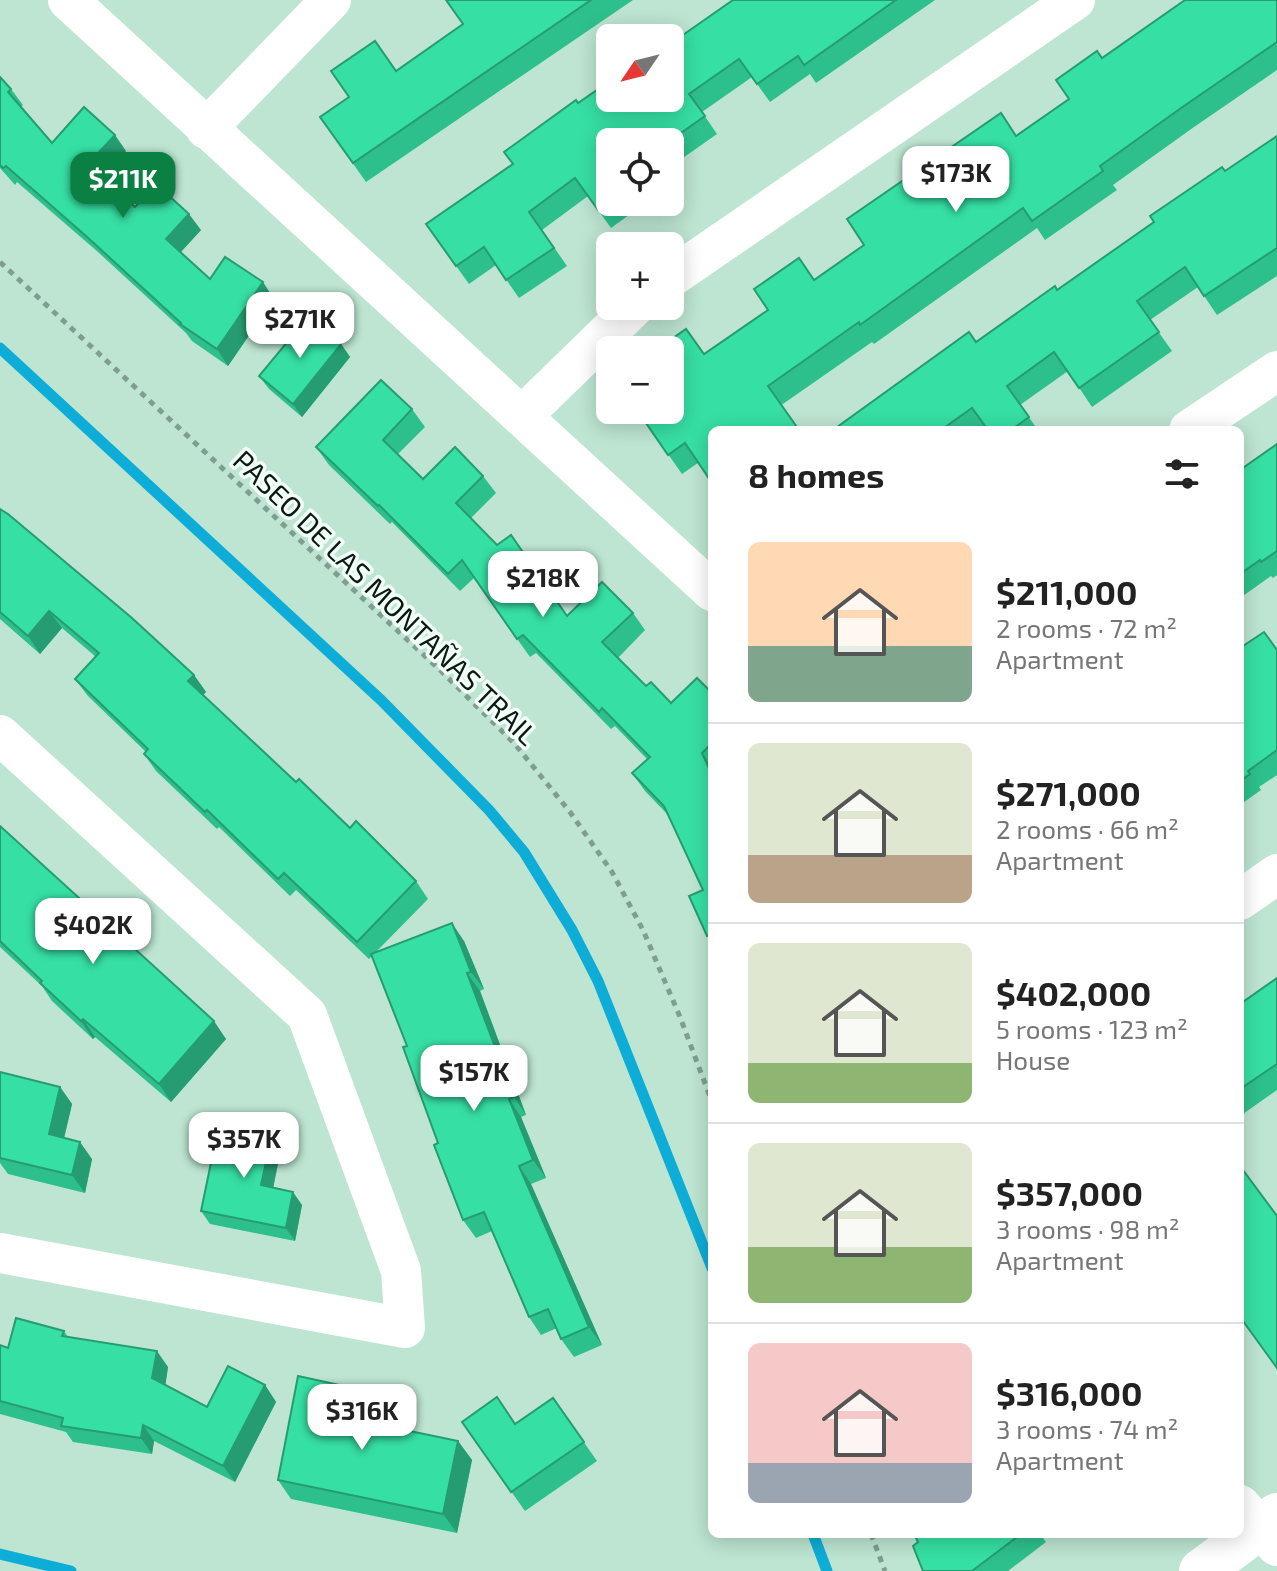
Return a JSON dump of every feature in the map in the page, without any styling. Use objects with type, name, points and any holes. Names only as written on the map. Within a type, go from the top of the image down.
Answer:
[{"type":"main road","points":[[1201,1571],[1264,1523]]},
{"type":"street","points":[[68,0],[708,587]]},
{"type":"street","points":[[206,129],[331,0]]},
{"type":"street","points":[[684,268],[1075,0]]},
{"type":"street","points":[[522,416],[621,320]]},
{"type":"street","points":[[1195,426],[1277,371]]},
{"type":"street","points":[[0,735],[307,1015],[401,1271],[405,1328],[0,1253]]},
{"type":"street","points":[[1244,897],[1277,874]]},
{"type":"path","name":"PASEO DE LAS MONTAÑAS TRAIL","points":[[0,262],[441,671],[514,743],[570,812],[618,883],[656,959],[708,1092]]},
{"type":"path","points":[[873,1538],[885,1571]]},
{"type":"building","points":[[446,0],[591,0],[353,163],[320,117],[349,97],[331,71],[375,41],[396,71],[463,24]]},
{"type":"building","points":[[733,0],[896,0],[804,65],[798,56],[757,84],[739,59],[689,94],[705,116],[684,131],[684,128],[596,128],[596,207],[575,178],[529,212],[554,248],[506,280],[484,247],[456,266],[426,224],[513,164],[504,152],[576,100],[578,103],[596,91],[596,112],[684,112],[684,34]]},
{"type":"building","points":[[1185,0],[1277,0],[1277,42],[1100,166],[1103,171],[1032,221],[1023,208],[860,325],[859,322],[768,386],[796,426],[708,426],[708,477],[685,443],[668,455],[647,424],[684,424],[684,336],[676,336],[686,329],[704,354],[768,310],[754,289],[799,258],[814,280],[864,245],[847,219],[1001,113],[1016,136],[1069,99],[1056,80],[1097,51],[1102,58]]},
{"type":"building","points":[[0,77],[11,89],[8,92],[52,143],[84,107],[115,135],[88,164],[135,207],[156,184],[189,214],[166,239],[210,279],[225,257],[263,282],[217,349],[180,324],[86,236],[6,166],[3,168],[0,165]]},
{"type":"building","points":[[1277,136],[1277,248],[1204,296],[1185,267],[1137,301],[1159,332],[1079,388],[1054,352],[1007,386],[1029,417],[1017,426],[985,426],[972,408],[947,426],[839,426],[969,332],[976,342],[1055,286],[1057,290],[1154,222],[1150,216],[1222,167],[1225,171]]},
{"type":"building","points":[[308,317],[341,344],[293,404],[259,376]]},
{"type":"building","points":[[381,380],[412,409],[383,440],[423,479],[455,447],[483,476],[456,503],[497,545],[511,535],[567,616],[602,582],[633,613],[602,642],[646,686],[651,682],[671,703],[697,678],[708,689],[708,747],[702,753],[708,766],[708,936],[689,896],[703,890],[664,806],[632,773],[650,757],[602,708],[599,712],[523,635],[517,639],[462,560],[448,574],[316,447]]},
{"type":"building","points":[[1277,444],[1277,551],[1244,571],[1244,467]]},
{"type":"building","points":[[0,509],[132,618],[194,675],[188,681],[296,782],[299,779],[350,828],[356,821],[416,881],[357,942],[284,873],[278,879],[207,810],[205,812],[144,754],[148,749],[75,679],[99,653],[49,611],[28,636],[0,612]]},
{"type":"building","points":[[1264,632],[1277,650],[1277,750],[1248,771],[1250,774],[1244,778],[1244,645]]},
{"type":"building","points":[[0,826],[214,1021],[159,1084],[83,1019],[81,1021],[0,941]]},
{"type":"building","points":[[452,923],[471,972],[467,973],[514,1097],[509,1099],[533,1160],[519,1166],[589,1327],[561,1339],[548,1309],[529,1317],[484,1212],[463,1220],[434,1145],[438,1143],[403,1047],[407,1046],[371,954]]},
{"type":"building","points":[[1277,978],[1277,1064],[1244,1086],[1244,1001]]},
{"type":"building","points":[[0,1072],[60,1087],[49,1134],[80,1142],[72,1175],[0,1158]]},
{"type":"building","points":[[219,1124],[272,1135],[261,1185],[293,1192],[286,1228],[201,1211]]},
{"type":"building","points":[[1244,1171],[1277,1216],[1277,1368],[1244,1323]]},
{"type":"building","points":[[16,1318],[64,1331],[62,1336],[157,1351],[152,1378],[207,1407],[228,1366],[265,1385],[223,1466],[143,1425],[141,1438],[61,1426],[63,1418],[0,1401],[0,1345],[8,1348]]},
{"type":"building","points":[[298,1376],[358,1389],[352,1419],[458,1441],[443,1514],[278,1480]]},
{"type":"building","points":[[497,1397],[515,1424],[553,1398],[584,1442],[511,1492],[462,1422]]},
{"type":"building","points":[[916,1538],[1016,1538],[972,1571],[923,1571],[913,1546],[918,1542]]},
{"type":"waterway","points":[[0,348],[381,700],[489,810],[524,852],[572,930],[598,981],[708,1258]]},
{"type":"waterway","points":[[815,1538],[827,1571]]},
{"type":"waterway","points":[[0,1554],[71,1571]]}]
